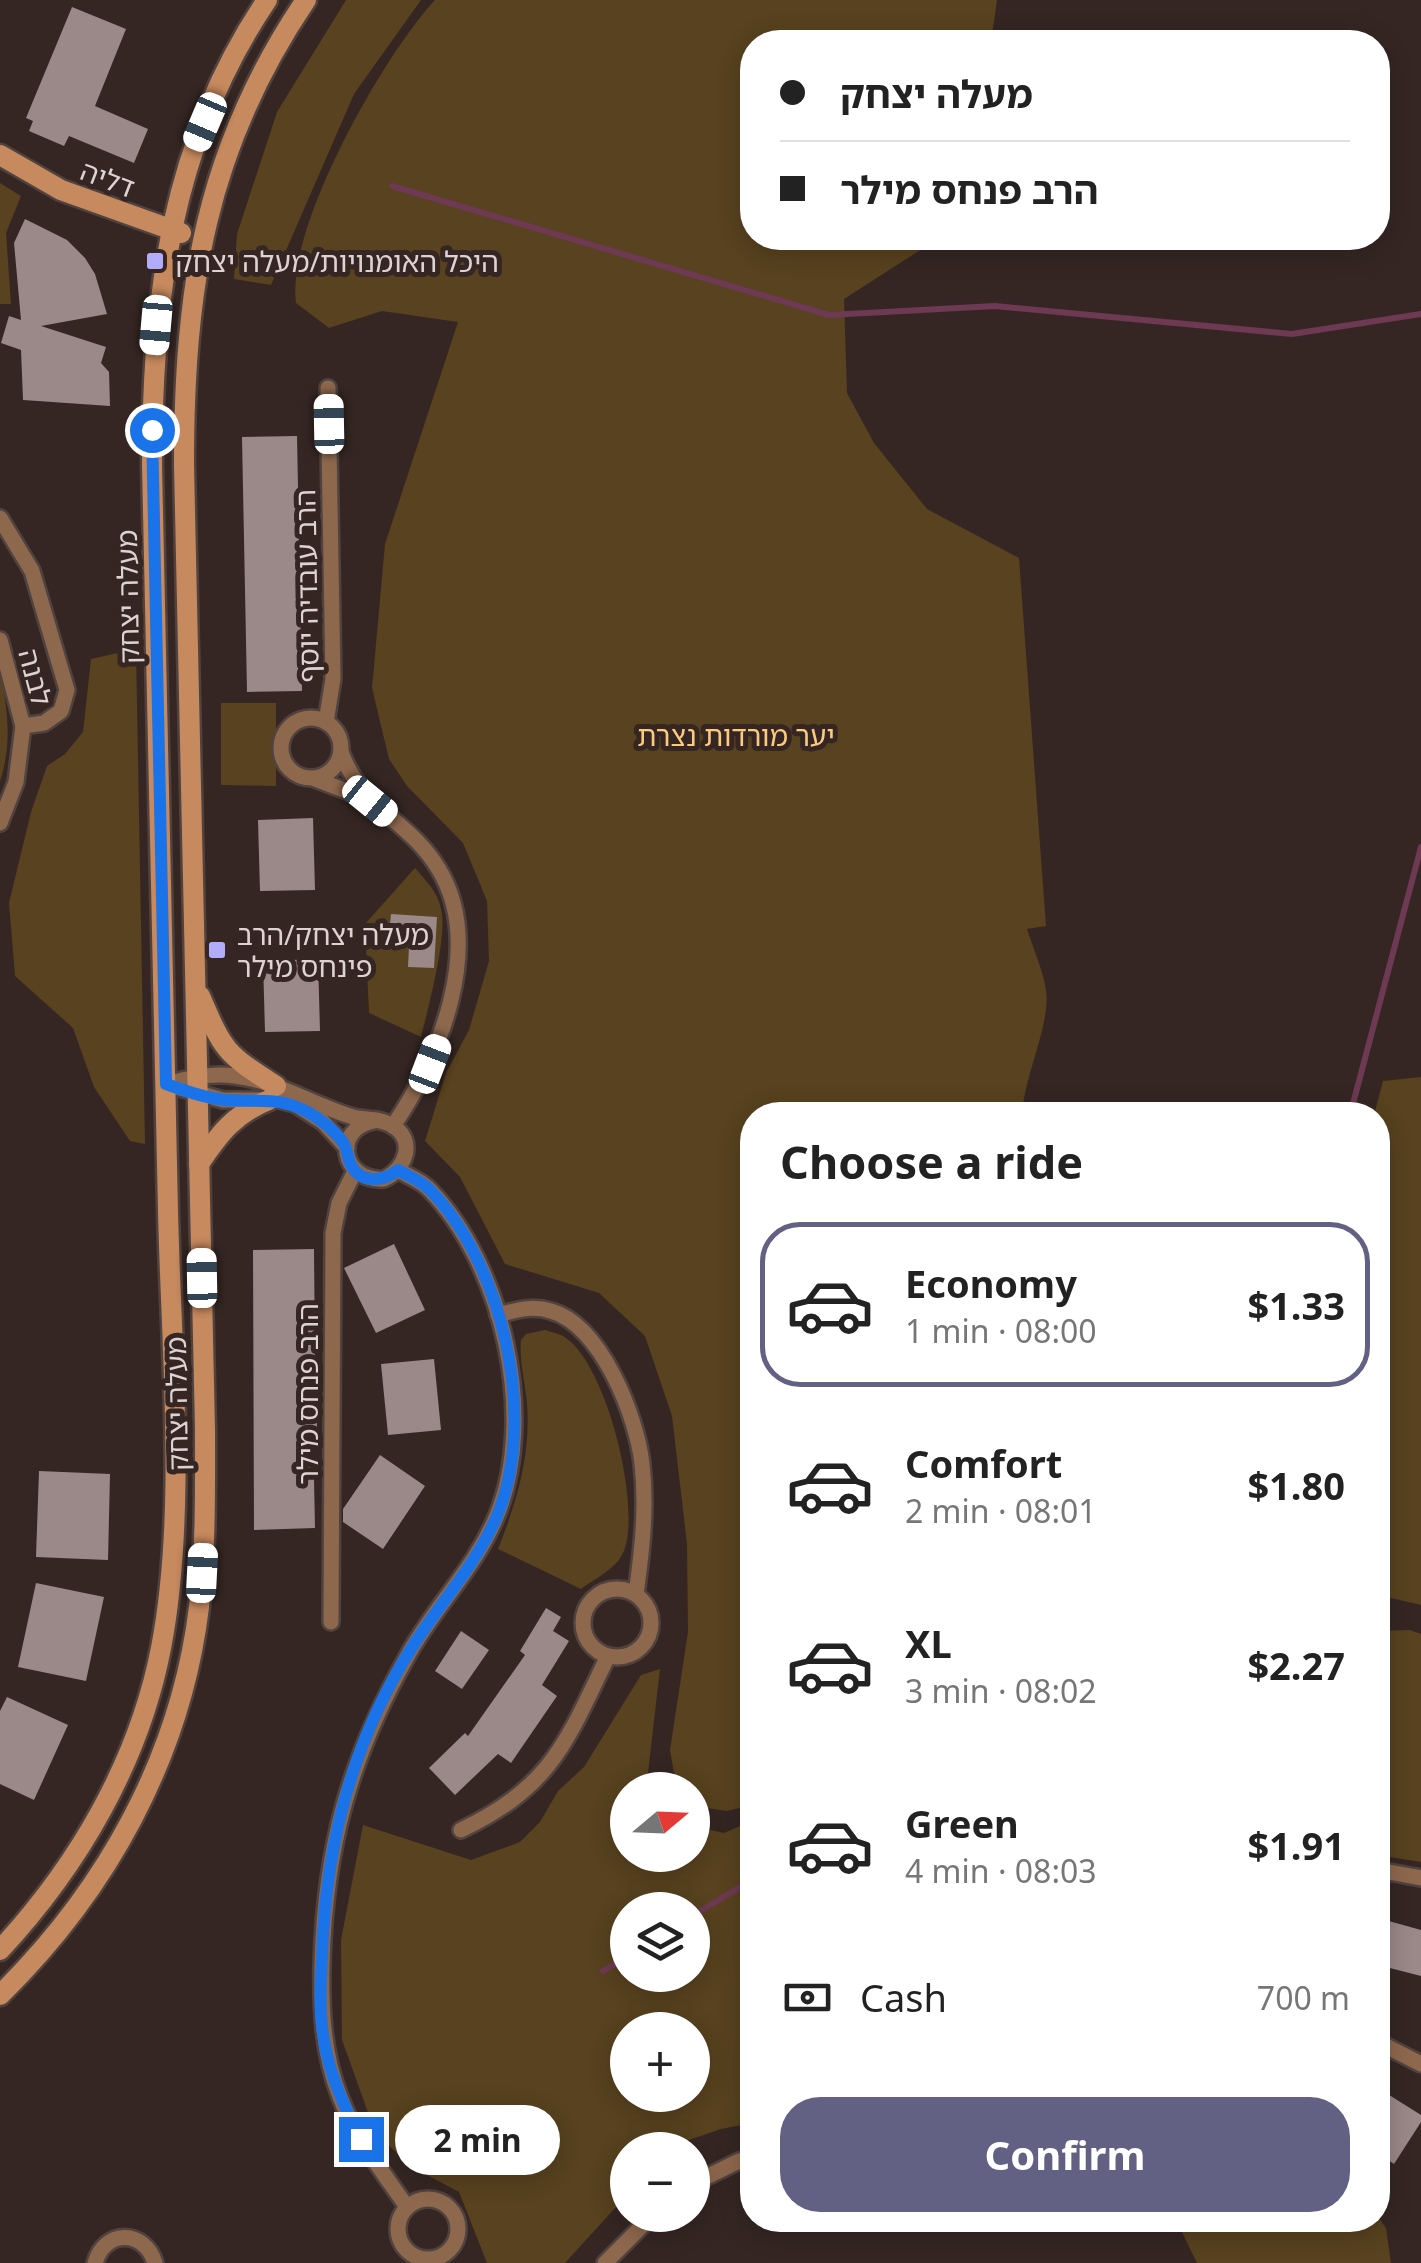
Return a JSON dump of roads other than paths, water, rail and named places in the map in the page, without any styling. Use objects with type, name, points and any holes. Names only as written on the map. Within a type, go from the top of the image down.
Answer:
[{"type":"street","name":"מעלה יצחק","points":[[0,1950],[44,1898],[108,1799],[140,1724],[160,1650],[171,1571],[173,1468],[152,395],[158,303],[170,229],[189,161],[238,50],[268,0]]},
{"type":"street","name":"מעלה יצחק","points":[[0,1995],[70,1917],[136,1814],[170,1735],[192,1656],[202,1573],[205,1487],[184,396],[190,306],[201,240],[219,172],[274,50],[306,0]]},
{"type":"street","name":"דליה","points":[[0,155],[61,190],[201,240]]},
{"type":"street","name":"הרב עובדיה יוסף","points":[[326,722],[333,679],[328,388]]},
{"type":"street","points":[[0,518],[32,571],[67,690],[66,702],[53,718],[23,726],[16,782],[0,823]]},
{"type":"street","name":"לבנה","points":[[0,640],[23,726]]},
{"type":"street","points":[[370,801],[288,768],[283,760],[282,740],[286,731],[302,719],[312,718],[326,722],[337,732],[348,772],[370,801],[402,828],[438,868],[455,922],[458,955],[440,1039],[418,1090],[393,1126]]},
{"type":"street","points":[[315,778],[333,770],[341,752]]},
{"type":"street","points":[[195,984],[219,1042],[272,1093]]},
{"type":"street","points":[[166,1084],[198,1086],[232,1076],[272,1093],[323,1122],[347,1148],[355,1171],[374,1180],[398,1170],[405,1158],[404,1138],[393,1126],[272,1093],[223,1100],[198,1086]]},
{"type":"street","points":[[199,1164],[222,1130],[272,1093]]},
{"type":"street","points":[[347,1148],[359,1126],[374,1121]]},
{"type":"street","points":[[398,1170],[428,1187],[459,1228],[479,1264],[498,1315],[513,1392],[514,1430],[509,1472],[498,1513],[481,1548],[410,1650],[362,1746],[345,1794],[330,1861],[323,1927],[322,2025],[330,2064],[340,2098],[361,2139],[407,2206]]},
{"type":"street","name":"הרב פנחס מילר","points":[[331,1622],[333,1233],[340,1203],[355,1171]]},
{"type":"street","points":[[498,1315],[524,1308],[552,1311],[567,1318],[603,1358],[620,1390],[642,1461],[642,1554],[636,1594]]},
{"type":"street","points":[[617,1589],[636,1594],[650,1613],[649,1637],[632,1654],[608,1656],[589,1642],[584,1631],[586,1608],[605,1591],[617,1589]]},
{"type":"street","points":[[461,1830],[507,1806],[542,1774],[558,1753],[608,1656]]},
{"type":"street","points":[[1390,1872],[1421,1878]]},
{"type":"street","points":[[1390,2048],[1421,2064]]},
{"type":"street","points":[[710,2175],[740,2161]]},
{"type":"street","points":[[430,2199],[449,2207],[458,2225],[450,2258],[404,2258],[397,2225],[407,2206],[430,2199]]},
{"type":"street","points":[[605,2263],[636,2232]]},
{"type":"street","points":[[95,2263],[108,2241],[127,2236],[146,2244],[155,2263]]},
{"type":"waterway","points":[[392,186],[829,315],[995,306],[1292,334],[1421,314]]},
{"type":"waterway","points":[[1353,1102],[1421,847]]},
{"type":"waterway","points":[[710,1905],[740,1887]]},
{"type":"waterway","points":[[603,1971],[610,1967]]},
{"type":"place","name":"היכל האומנויות/מעלה יצחק","points":[[155,261]]},
{"type":"place","name":"מעלה יצחק/הרב פינחס מילר","points":[[217,950]]},
{"type":"park label","name":"יער מורדות נצרת","points":[[736,735]]}]
